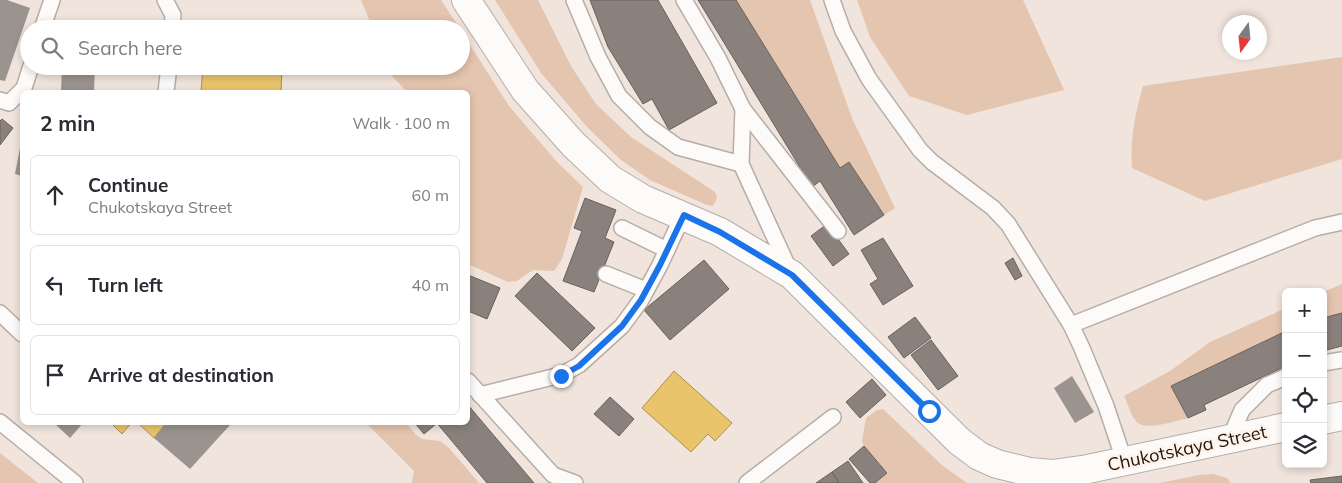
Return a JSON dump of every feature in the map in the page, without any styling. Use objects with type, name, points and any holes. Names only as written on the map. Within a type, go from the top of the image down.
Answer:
[{"type":"street","name":"Chukotskaya Street","points":[[466,0],[525,90],[573,144],[610,180],[643,199],[720,232],[792,275],[959,441],[979,456],[1012,468],[1052,474],[1088,469],[1282,428]]},
{"type":"street","points":[[1327,419],[1342,416]]},
{"type":"lane","points":[[45,20],[52,0]]},
{"type":"lane","points":[[165,0],[174,15],[173,20]]},
{"type":"lane","points":[[574,0],[598,58],[619,96],[650,127],[678,147],[741,164]]},
{"type":"lane","points":[[684,0],[718,58],[743,109],[838,231]]},
{"type":"lane","points":[[832,0],[843,31],[869,79],[920,150],[932,162],[993,208],[1008,224],[1082,346],[1106,406],[1124,460]]},
{"type":"lane","points":[[22,90],[28,75]]},
{"type":"lane","points":[[166,90],[168,75]]},
{"type":"lane","points":[[0,100],[9,103],[20,92]]},
{"type":"lane","points":[[743,109],[741,164],[792,275]]},
{"type":"lane","points":[[480,395],[561,376],[571,371],[622,326],[641,300],[684,215]]},
{"type":"lane","points":[[1071,325],[1315,228],[1342,222]]},
{"type":"lane","points":[[622,228],[667,250]]},
{"type":"lane","points":[[606,274],[646,290]]},
{"type":"lane","points":[[0,313],[20,332]]},
{"type":"lane","points":[[1327,362],[1342,360]]},
{"type":"lane","points":[[1230,438],[1242,410],[1267,385],[1284,378]]},
{"type":"lane","points":[[470,383],[556,479],[575,483]]},
{"type":"lane","points":[[747,483],[833,417]]},
{"type":"lane","points":[[0,422],[74,483]]},
{"type":"shaded area","points":[[361,0],[441,0],[454,20],[369,20]]},
{"type":"shaded area","points":[[495,0],[538,0],[571,66],[596,104],[631,137],[715,192],[717,198],[713,206],[650,180],[621,160],[587,127],[541,73]]},
{"type":"shaded area","points":[[736,0],[810,0],[852,118],[895,208],[884,215],[849,162],[840,168]]},
{"type":"shaded area","points":[[857,0],[1023,0],[1064,90],[967,115],[909,96],[870,37]]},
{"type":"shaded area","points":[[470,45],[509,106],[557,162],[583,187],[562,259],[554,271],[533,270],[517,281],[508,282],[470,265],[470,90],[405,90],[392,75],[470,75]]},
{"type":"shaded area","points":[[1342,57],[1342,159],[1205,201],[1132,168],[1134,127],[1143,86]]},
{"type":"shaded area","points":[[1342,284],[1342,313],[1327,317],[1327,290]]},
{"type":"shaded area","points":[[1282,310],[1282,333],[1171,386],[1188,418],[1153,426],[1146,426],[1136,421],[1124,396],[1170,371],[1210,342]]},
{"type":"shaded area","points":[[883,409],[943,466],[967,483],[875,483],[888,473],[864,446],[862,441],[866,418],[877,410]]},
{"type":"shaded area","points":[[368,425],[408,425],[422,439],[440,441],[449,448],[479,483],[412,483],[414,471]]},
{"type":"shaded area","points":[[0,453],[38,483],[0,483]]},
{"type":"shaded area","points":[[1213,474],[1227,478],[1231,483],[1160,483],[1199,475]]},
{"type":"building: Homes","points":[[202,75],[282,75],[281,90],[201,90]]},
{"type":"building: Homes","points":[[674,371],[732,423],[715,441],[708,434],[691,452],[642,408]]},
{"type":"building: Homes","points":[[113,425],[130,425],[122,434]]},
{"type":"building: Homes","points":[[140,425],[165,425],[154,438]]},
{"type":"building: Industry","points":[[590,0],[658,0],[717,103],[669,130],[652,99],[643,104],[608,47]]},
{"type":"building: Industry","points":[[698,0],[736,0],[840,168],[849,162],[884,215],[854,235],[820,181],[812,187]]},
{"type":"building: Industry","points":[[2,119],[13,128],[0,145],[0,121]]},
{"type":"building: Industry","points":[[585,198],[616,210],[605,238],[614,242],[594,292],[563,281],[582,231],[574,228]]},
{"type":"building: Industry","points":[[827,224],[849,254],[833,266],[811,236]]},
{"type":"building: Industry","points":[[883,238],[913,286],[883,305],[870,284],[878,279],[861,250]]},
{"type":"building: Industry","points":[[1013,258],[1022,276],[1015,280],[1005,263]]},
{"type":"building: Industry","points":[[704,260],[729,289],[670,340],[644,310]]},
{"type":"building: Industry","points":[[537,273],[595,328],[572,351],[515,296]]},
{"type":"building: Industry","points":[[470,276],[500,288],[487,319],[470,312]]},
{"type":"building: Industry","points":[[1342,313],[1342,346],[1327,350],[1327,333],[1327,317]]},
{"type":"building: Industry","points":[[915,317],[931,338],[904,358],[888,337]]},
{"type":"building: Industry","points":[[1282,333],[1282,368],[1204,405],[1206,410],[1188,418],[1171,386]]},
{"type":"building: Industry","points":[[931,340],[958,376],[938,390],[911,355]]},
{"type":"building: Industry","points":[[872,379],[886,395],[860,418],[846,402]]},
{"type":"building: Industry","points":[[610,397],[634,419],[619,436],[594,414]]},
{"type":"building: Industry","points":[[470,407],[534,483],[487,483],[439,425],[470,425]]},
{"type":"building: Industry","points":[[416,425],[435,425],[424,434]]},
{"type":"building: Industry","points":[[864,446],[887,473],[875,483],[870,483],[849,459]]},
{"type":"building: Industry","points":[[848,461],[863,483],[839,483],[832,472]]},
{"type":"building: Industry","points":[[832,472],[839,483],[816,483]]},
{"type":"building: Industry","points":[[1342,476],[1342,483],[1311,483],[1310,480]]},
{"type":"building: Other","points":[[0,0],[7,0],[30,8],[26,20],[20,20],[20,37],[5,81],[0,80]]},
{"type":"building: Other","points":[[62,75],[95,75],[94,90],[61,90]]},
{"type":"building: Other","points":[[20,148],[20,175],[15,174]]},
{"type":"building: Other","points":[[1072,376],[1094,412],[1075,423],[1054,388]]},
{"type":"building: Other","points":[[56,425],[81,425],[70,438]]},
{"type":"building: Other","points":[[165,425],[230,425],[190,469],[154,438]]},
{"type":"route","points":[[561,376],[579,366],[622,326],[641,300],[684,215],[720,232],[792,275],[929,411]]}]
